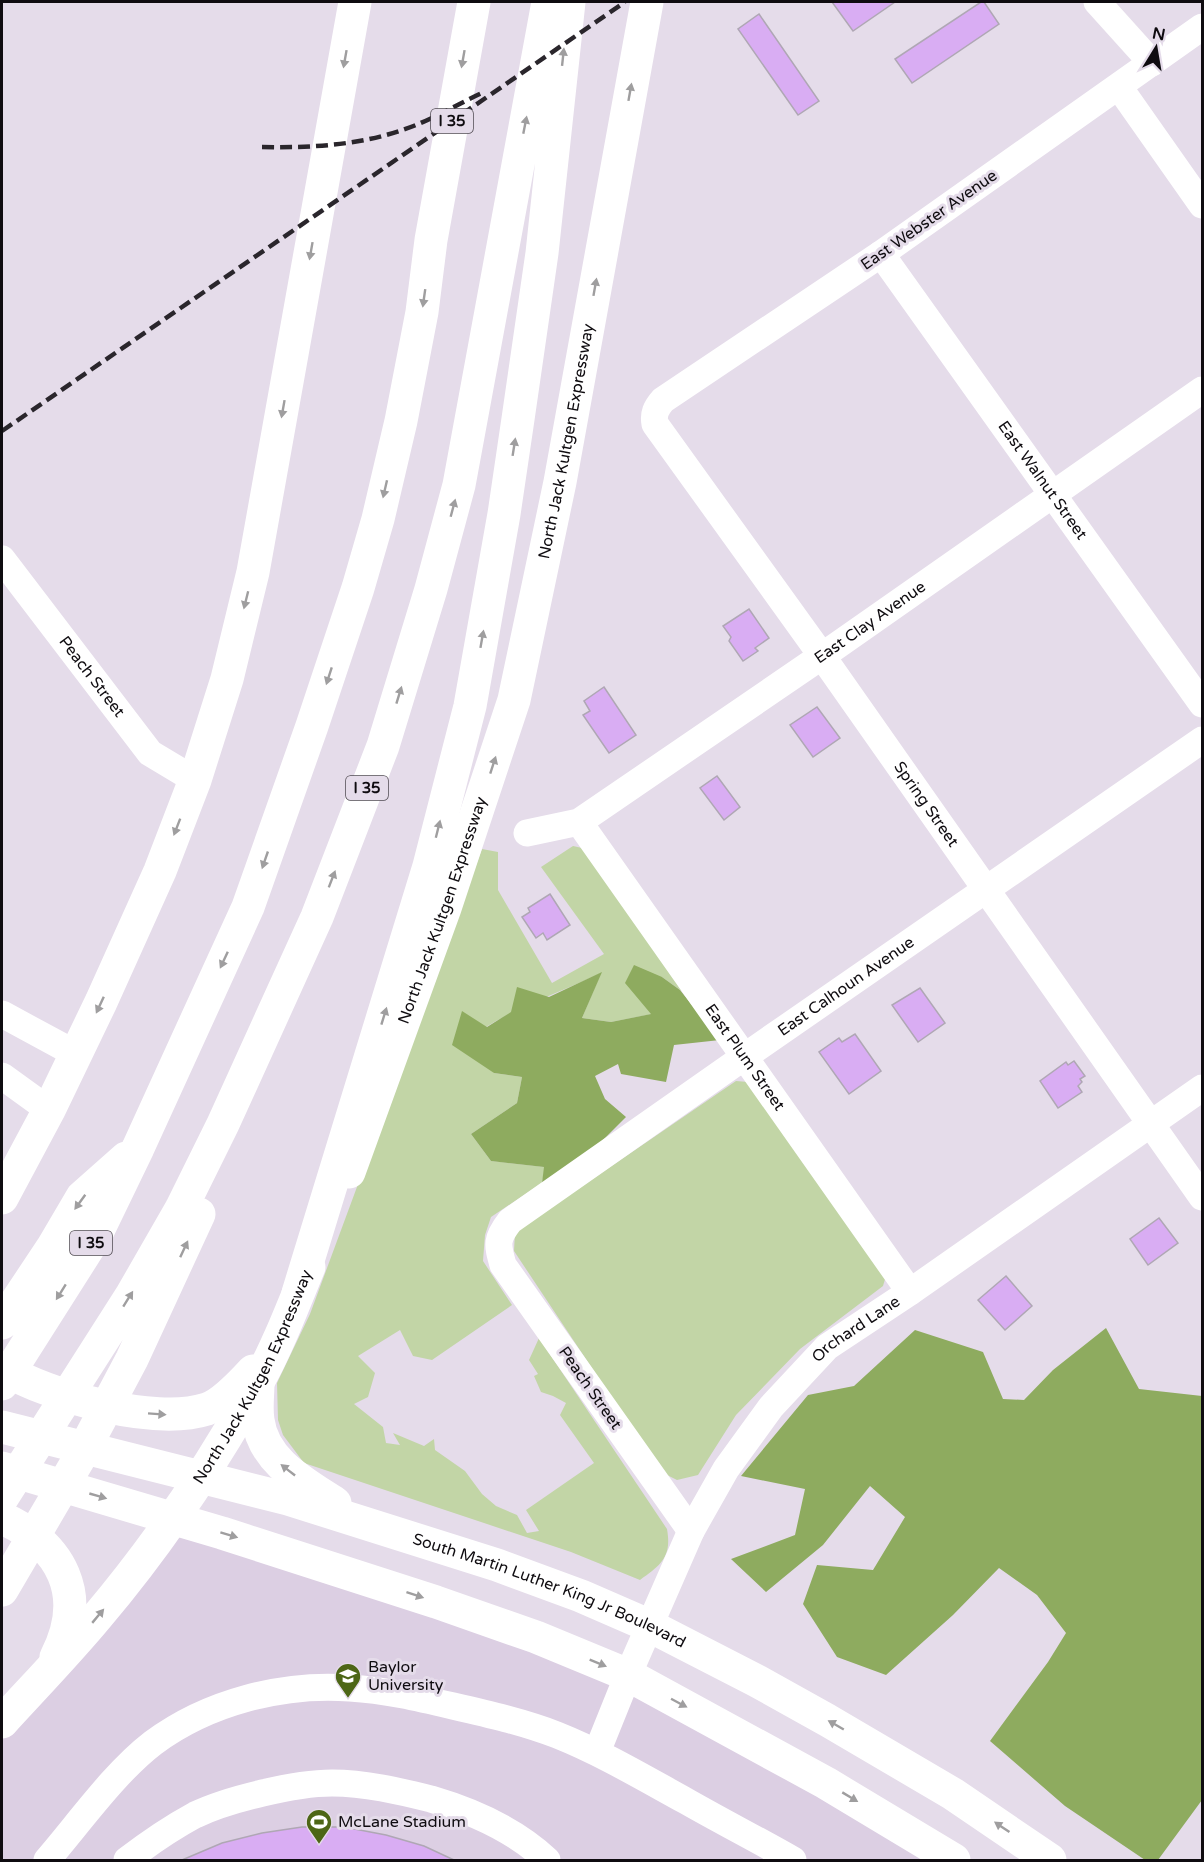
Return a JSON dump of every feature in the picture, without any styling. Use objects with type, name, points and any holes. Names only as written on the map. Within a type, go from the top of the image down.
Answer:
[{"type":"main road","points":[[7,1177],[49,1110],[160,871],[195,780],[227,679],[253,572],[355,2]]},
{"type":"main road","name":"I 35","points":[[2,1384],[94,1239],[138,1148],[248,907],[312,726],[358,588],[378,519],[401,421],[422,312],[431,240],[474,2]]},
{"type":"main road","name":"I 35","points":[[2,1498],[131,1296],[181,1209],[223,1124],[317,917],[383,746],[431,589],[459,485],[549,2]]},
{"type":"main road","points":[[298,1293],[426,877],[470,706],[504,514],[542,253],[569,2]]},
{"type":"main road","name":"North Jack Kultgen Expressway","points":[[2,1722],[98,1617],[201,1478],[258,1383],[352,1165],[445,908],[514,700],[560,482],[647,2]]},
{"type":"main road","points":[[2,1590],[80,1457],[132,1359],[190,1236],[241,1114],[317,917]]},
{"type":"main road","points":[[2,1322],[82,1197],[138,1148]]},
{"type":"main road","points":[[2,1368],[14,1376],[51,1391],[131,1412],[177,1416],[209,1409],[241,1384],[262,1362],[285,1324]]},
{"type":"main road","points":[[258,1383],[258,1421],[266,1446],[279,1463],[304,1483],[373,1524]]},
{"type":"main road","name":"South Martin Luther King Jr Boulevard","points":[[2,1427],[288,1499],[497,1565],[580,1596],[650,1626],[757,1681],[889,1755],[953,1794],[1050,1860]]},
{"type":"main road","points":[[2,1468],[173,1518],[436,1602],[536,1637],[628,1675],[826,1783],[954,1860]]},
{"type":"main road","points":[[2,1518],[22,1527],[50,1551],[63,1570],[69,1595],[70,1619],[63,1642],[48,1672]]},
{"type":"street","points":[[1096,2],[1152,63]]},
{"type":"street","name":"East Webster Avenue","points":[[655,411],[663,400],[881,254],[1203,27]]},
{"type":"street","points":[[1119,87],[1203,205]]},
{"type":"street","name":"East Walnut Street","points":[[881,254],[1203,704]]},
{"type":"street","name":"East Clay Avenue","points":[[527,833],[579,822],[822,656],[1203,390]]},
{"type":"street","name":"Spring Street","points":[[655,411],[655,424],[822,656],[1203,1197]]},
{"type":"street","name":"Peach Street","points":[[2,560],[150,753],[195,780]]},
{"type":"street","name":"East Calhoun Avenue","points":[[498,1241],[510,1221],[1203,740]]},
{"type":"street","name":"East Plum Street","points":[[579,822],[910,1292]]},
{"type":"street","points":[[2,1014],[76,1054]]},
{"type":"street","points":[[2,1076],[49,1110]]},
{"type":"street","name":"Orchard Lane","points":[[597,1752],[691,1531],[726,1469],[771,1407],[827,1347],[1203,1088]]},
{"type":"street","name":"Peach Street","points":[[498,1241],[504,1265],[691,1531]]},
{"type":"street","points":[[47,1860],[127,1766],[154,1743],[184,1724],[247,1698],[320,1687],[387,1692],[501,1716],[555,1734],[597,1752],[793,1860]]},
{"type":"street","points":[[127,1860],[153,1839],[197,1815],[241,1799],[332,1783],[385,1789],[452,1805],[495,1824],[547,1860]]},
{"type":"shaded area","name":"Baylor University","points":[[173,1518],[628,1675],[954,1860],[2,1860],[2,1722]]},
{"type":"green space","points":[[573,846],[582,848],[683,992],[662,977],[652,1014],[611,1022],[582,1018],[601,973],[528,1005],[486,1027],[462,1012],[494,1073],[522,1077],[517,1103],[471,1134],[491,1161],[545,1167],[542,1183],[491,1217],[485,1235],[483,1261],[512,1305],[432,1360],[413,1356],[400,1330],[358,1356],[375,1373],[368,1397],[354,1404],[383,1427],[386,1443],[400,1445],[393,1433],[424,1446],[434,1439],[435,1450],[465,1471],[482,1494],[496,1506],[517,1515],[527,1533],[539,1531],[526,1510],[594,1463],[560,1415],[566,1403],[541,1392],[534,1376],[538,1374],[529,1360],[539,1338],[667,1529],[668,1547],[663,1559],[654,1570],[640,1580],[571,1552],[304,1463],[283,1435],[278,1420],[277,1383],[310,1314],[482,849],[498,852],[498,890],[552,983],[604,954],[541,867]]},
{"type":"green space","points":[[634,965],[662,977],[680,990],[720,1040],[674,1045],[666,1082],[621,1074],[618,1064],[595,1076],[605,1099],[626,1117],[594,1149],[542,1183],[544,1167],[491,1161],[471,1134],[517,1103],[522,1077],[494,1073],[452,1045],[462,1011],[487,1027],[511,1012],[517,987],[549,997],[602,972],[582,1018],[611,1022],[651,1014],[625,983]]},
{"type":"green space","points":[[736,1081],[748,1082],[886,1276],[883,1286],[800,1349],[736,1415],[698,1475],[677,1480],[661,1472],[514,1251],[515,1232]]},
{"type":"green space","points":[[1106,1328],[1139,1389],[1202,1396],[1202,1800],[1158,1860],[1145,1860],[1065,1806],[990,1741],[1048,1662],[1066,1633],[1037,1595],[999,1568],[953,1615],[886,1675],[837,1657],[803,1604],[817,1565],[873,1570],[905,1517],[870,1486],[823,1545],[766,1592],[731,1559],[795,1535],[805,1489],[741,1476],[808,1395],[854,1386],[915,1330],[983,1352],[1003,1399],[1024,1400],[1053,1370]]},
{"type":"building","points":[[832,2],[895,2],[853,31]]},
{"type":"building","points":[[984,2],[999,24],[912,83],[895,59]]},
{"type":"building","points":[[759,14],[819,101],[798,115],[738,29]]},
{"type":"building","points":[[749,609],[769,638],[755,648],[758,651],[743,661],[729,641],[731,637],[723,626]]},
{"type":"building","points":[[604,687],[636,735],[609,753],[583,715],[590,711],[584,701]]},
{"type":"building","points":[[817,707],[840,738],[813,757],[790,725]]},
{"type":"building","points":[[717,776],[740,807],[724,820],[700,788]]},
{"type":"building","points":[[550,894],[570,925],[547,940],[543,933],[536,938],[522,917],[530,912],[528,908]]},
{"type":"building","points":[[920,988],[945,1023],[918,1042],[892,1005]]},
{"type":"building","points":[[855,1034],[881,1071],[849,1094],[819,1052],[839,1038],[842,1042]]},
{"type":"building","points":[[1074,1061],[1085,1076],[1080,1079],[1082,1082],[1078,1086],[1082,1092],[1058,1108],[1040,1081],[1066,1062],[1068,1065]]},
{"type":"building","points":[[1159,1218],[1178,1243],[1148,1265],[1130,1239]]},
{"type":"building","points":[[1006,1276],[1032,1306],[1005,1330],[978,1300]]},
{"type":"building","name":"McLane Stadium","points":[[302,1827],[344,1827],[386,1835],[424,1846],[454,1860],[182,1860],[222,1843],[262,1833]]},
{"type":"railway","points":[[2,431],[625,2]]},
{"type":"railway","points":[[262,147],[321,146],[378,137],[416,125],[482,93]]},
{"type":"place","name":"Baylor University","points":[[348,1699]]},
{"type":"place","name":"McLane Stadium","points":[[319,1845]]}]
